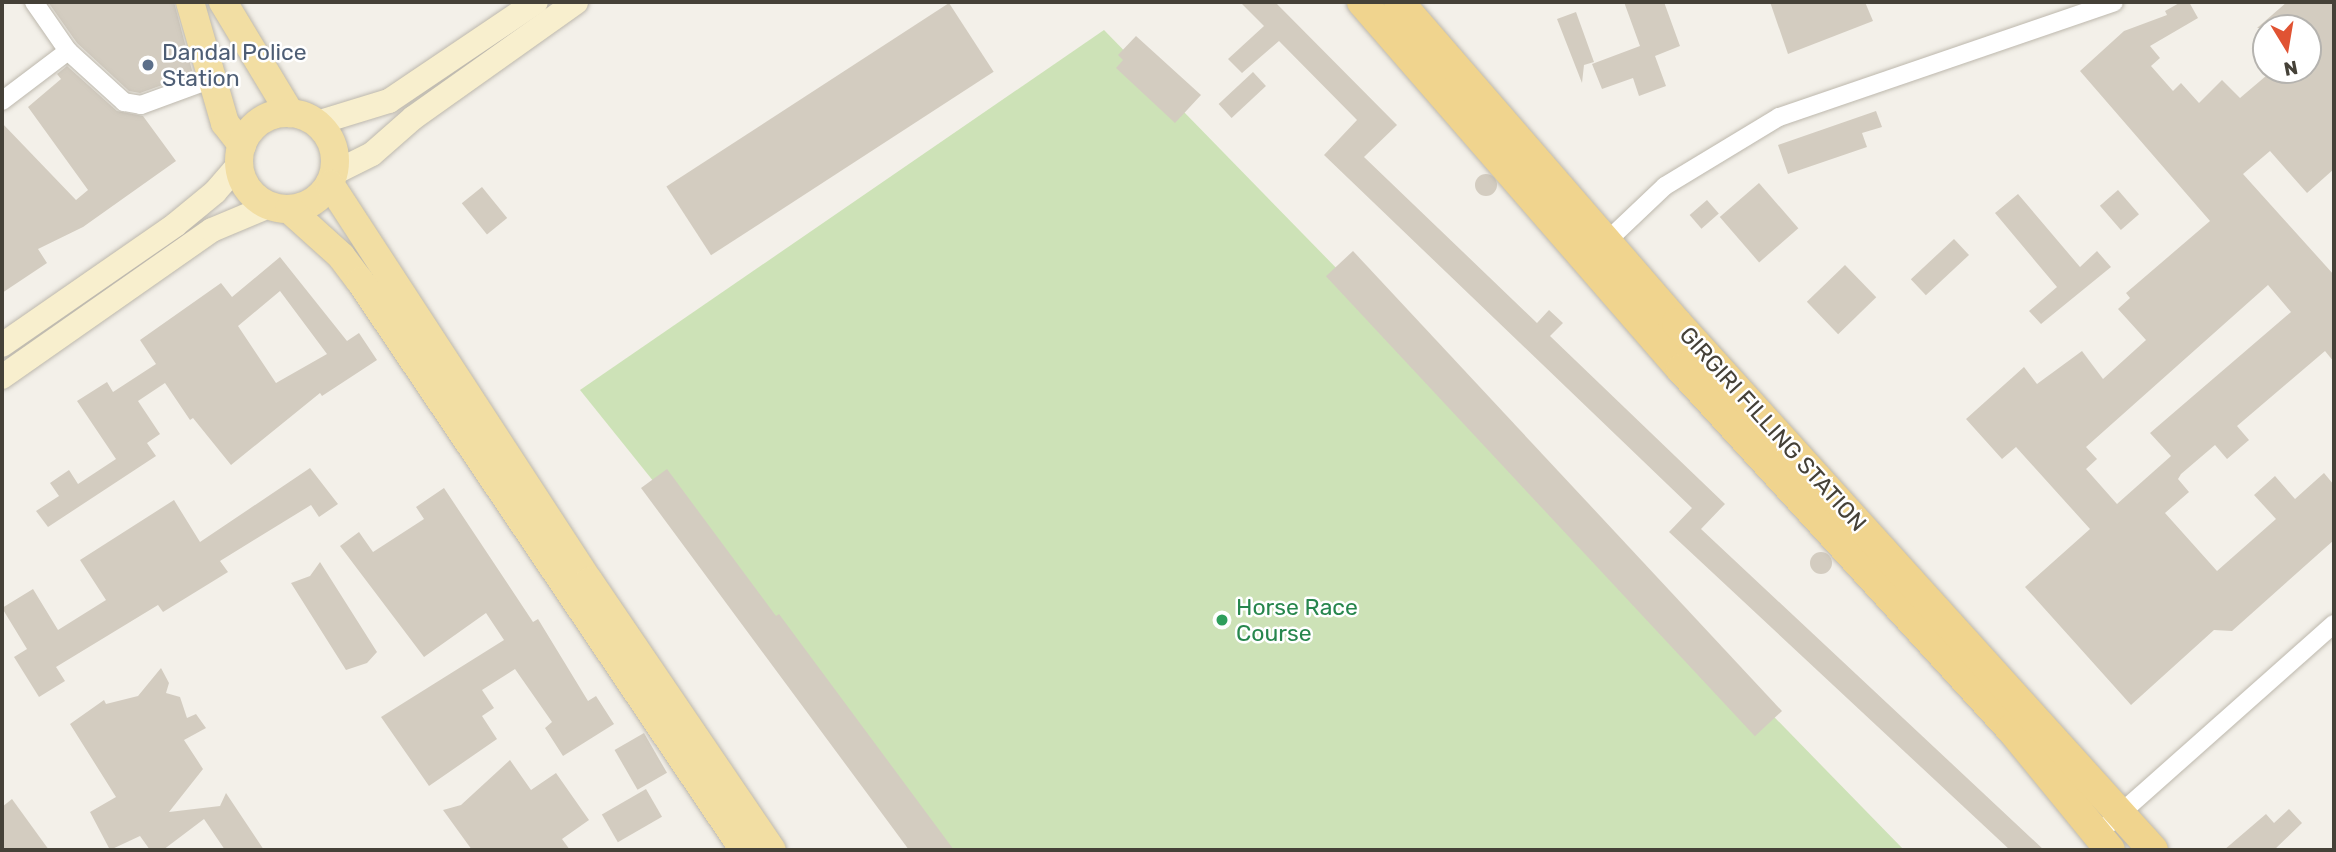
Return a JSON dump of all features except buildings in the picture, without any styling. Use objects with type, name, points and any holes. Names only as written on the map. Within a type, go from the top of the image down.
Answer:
[{"type":"highway","points":[[1362,2],[1681,369],[2011,729],[2103,842]]},
{"type":"highway","name":"GIRGIRI FILLING STATION","points":[[1399,2],[1606,242],[2123,813],[2153,850]]},
{"type":"main road","points":[[190,2],[225,122],[240,154],[248,189],[279,208],[341,256],[486,443],[772,850]]},
{"type":"main road","points":[[223,2],[290,113]]},
{"type":"main road","points":[[317,123],[389,101],[536,2]]},
{"type":"main road","points":[[2,377],[212,229],[317,199],[332,179],[372,154],[413,118],[576,2]]},
{"type":"main road","points":[[2,345],[175,225],[215,192],[261,121],[290,113],[317,123],[329,137],[332,179],[486,443],[744,850]]},
{"type":"street","points":[[34,2],[68,51],[124,102],[141,105],[212,79]]},
{"type":"street","points":[[1606,242],[1665,186],[1779,117],[2114,2]]},
{"type":"street","points":[[2,101],[68,51]]},
{"type":"street","points":[[2103,842],[2123,813],[2334,624]]},
{"type":"green space","name":"Horse Race Course","points":[[1104,30],[1904,850],[950,850],[580,390]]},
{"type":"place","name":"Dandal Police Station","points":[[148,65]]},
{"type":"place","name":"Horse Race Course","points":[[1222,620]]}]
